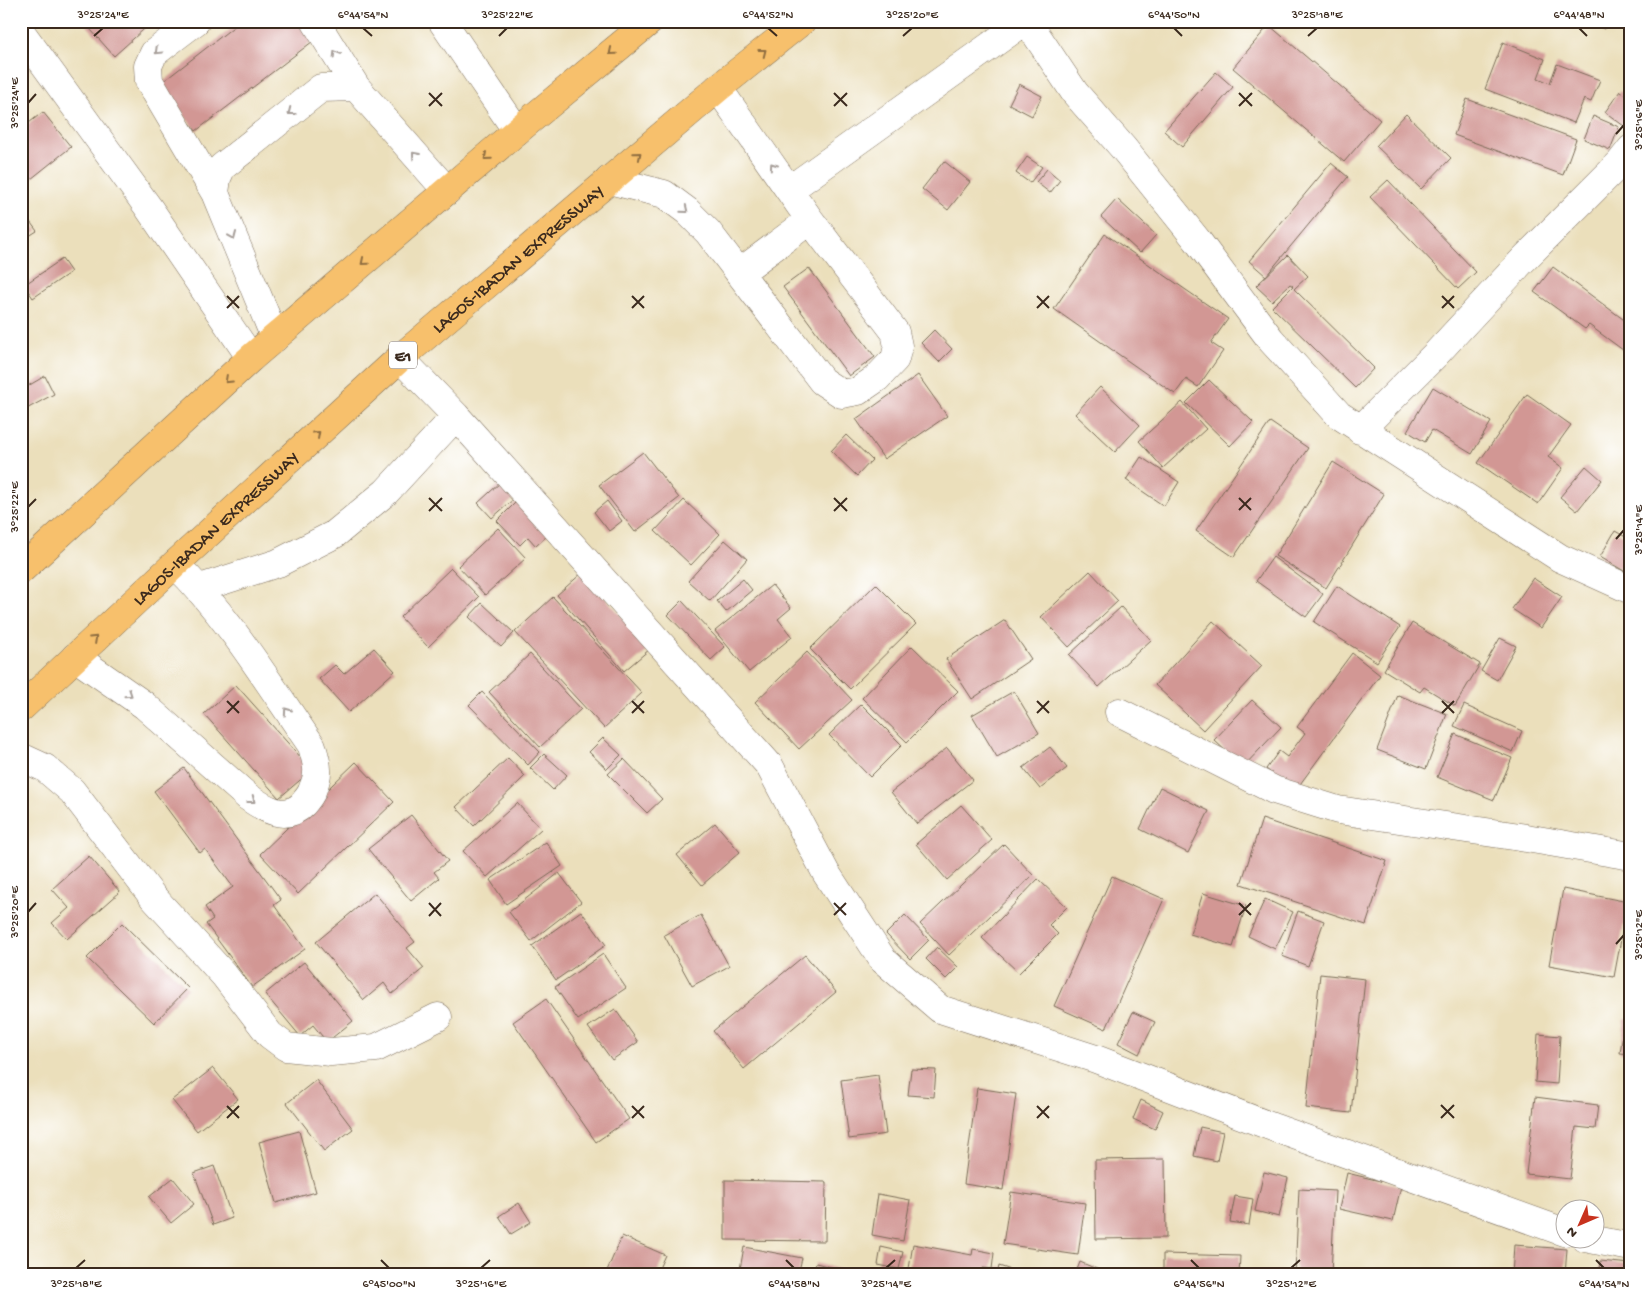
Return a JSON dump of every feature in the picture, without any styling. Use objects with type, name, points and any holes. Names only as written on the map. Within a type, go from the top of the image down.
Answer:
[{"type":"highway","points":[[21,570],[251,358],[517,131],[650,21]]},
{"type":"highway","name":"LAGOS-IBADAN EXPRESSWAY","points":[[21,708],[400,358],[718,88],[802,21]]},
{"type":"street","points":[[196,21],[154,53],[148,66],[149,81],[215,193],[275,338]]},
{"type":"street","points":[[315,21],[356,87],[447,191]]},
{"type":"street","points":[[442,21],[517,131]]},
{"type":"street","points":[[789,190],[1026,21],[1075,93],[1197,240],[1271,340],[1339,416],[1560,558],[1631,590]]},
{"type":"street","points":[[21,32],[148,207],[251,358]]},
{"type":"street","points":[[215,193],[217,178],[222,167],[321,88],[356,87]]},
{"type":"street","points":[[609,180],[664,194],[687,211],[708,232],[822,380],[842,394],[858,392],[877,378],[895,359],[898,346],[895,332],[810,220],[718,88]]},
{"type":"street","points":[[1360,430],[1436,354],[1523,260],[1620,163],[1631,149]]},
{"type":"street","points":[[739,273],[810,220]]},
{"type":"street","points":[[400,358],[456,416],[769,765],[826,873],[883,960],[940,1009],[1096,1060],[1275,1128],[1554,1228]]},
{"type":"street","points":[[200,588],[278,562],[335,534],[386,492],[456,416]]},
{"type":"street","points":[[75,657],[144,705],[248,797],[262,807],[287,814],[298,809],[310,796],[318,775],[312,746],[228,624],[200,588],[175,564]]},
{"type":"street","points":[[1120,712],[1274,790],[1338,810],[1520,837],[1631,856]]},
{"type":"street","points":[[21,757],[45,768],[72,791],[153,898],[224,975],[270,1035],[286,1046],[331,1052],[376,1048],[438,1017]]},
{"type":"street","points":[[1604,1242],[1631,1247]]},
{"type":"building","points":[[83,21],[153,21],[114,56]]},
{"type":"building","points":[[241,21],[304,21],[317,38],[196,131],[160,84]]},
{"type":"building","points":[[1587,21],[1608,21],[1604,29]]},
{"type":"building","points":[[1269,25],[1380,120],[1344,162],[1233,68]]},
{"type":"building","points":[[1503,42],[1545,59],[1538,78],[1550,83],[1557,64],[1600,80],[1591,102],[1584,99],[1574,123],[1485,89]]},
{"type":"building","points":[[1216,72],[1233,87],[1182,147],[1164,131]]},
{"type":"building","points":[[1019,84],[1042,96],[1032,116],[1009,104]]},
{"type":"building","points":[[1620,91],[1631,99],[1631,125],[1628,129],[1605,112]]},
{"type":"building","points":[[1467,99],[1576,139],[1563,175],[1454,135]]},
{"type":"building","points":[[43,112],[71,147],[21,187],[21,129]]},
{"type":"building","points":[[1406,114],[1451,158],[1421,189],[1376,146]]},
{"type":"building","points":[[1593,116],[1619,127],[1610,150],[1584,139]]},
{"type":"building","points":[[1027,157],[1042,167],[1030,183],[1016,173]]},
{"type":"building","points":[[944,161],[970,182],[948,210],[922,189]]},
{"type":"building","points":[[1331,163],[1348,177],[1266,276],[1249,261]]},
{"type":"building","points":[[1047,169],[1060,180],[1050,193],[1036,182]]},
{"type":"building","points":[[1388,180],[1476,272],[1458,289],[1370,197]]},
{"type":"building","points":[[1117,199],[1156,235],[1140,253],[1101,217]]},
{"type":"building","points":[[21,210],[37,231],[21,241]]},
{"type":"building","points":[[1105,234],[1228,319],[1211,343],[1223,351],[1198,387],[1186,379],[1175,394],[1054,309]]},
{"type":"building","points":[[1288,255],[1308,276],[1294,289],[1374,368],[1355,388],[1272,307],[1293,286],[1290,284],[1272,301],[1256,286]]},
{"type":"building","points":[[62,259],[71,272],[33,298],[24,285]]},
{"type":"building","points":[[1553,267],[1631,325],[1631,356],[1589,325],[1585,329],[1534,292]]},
{"type":"building","points":[[809,268],[875,357],[849,376],[783,287]]},
{"type":"building","points":[[934,330],[952,349],[939,362],[921,343]]},
{"type":"building","points":[[918,375],[947,416],[884,459],[856,419]]},
{"type":"building","points":[[45,376],[54,394],[21,412],[21,390]]},
{"type":"building","points":[[1209,380],[1253,422],[1230,446],[1186,403]]},
{"type":"building","points":[[1100,387],[1140,425],[1115,452],[1075,414]]},
{"type":"building","points":[[1433,387],[1491,422],[1472,454],[1432,430],[1425,442],[1407,431]]},
{"type":"building","points":[[1527,394],[1571,425],[1548,457],[1563,468],[1538,504],[1478,463]]},
{"type":"building","points":[[1182,402],[1206,429],[1163,468],[1139,441]]},
{"type":"building","points":[[1270,422],[1308,448],[1234,557],[1196,531]]},
{"type":"building","points":[[846,435],[872,460],[857,476],[831,451]]},
{"type":"building","points":[[643,452],[679,498],[635,532],[599,485]]},
{"type":"building","points":[[1141,457],[1179,482],[1164,506],[1126,480]]},
{"type":"building","points":[[1333,462],[1384,494],[1326,588],[1275,556]]},
{"type":"building","points":[[1586,466],[1602,480],[1577,511],[1560,497]]},
{"type":"building","points":[[501,482],[515,498],[492,518],[478,503]]},
{"type":"building","points":[[684,500],[720,534],[691,565],[655,531]]},
{"type":"building","points":[[517,501],[549,534],[536,546],[528,537],[520,545],[497,521]]},
{"type":"building","points":[[607,501],[622,521],[609,531],[594,512]]},
{"type":"building","points":[[498,528],[526,558],[485,595],[458,566]]},
{"type":"building","points":[[1615,531],[1631,540],[1631,575],[1600,557]]},
{"type":"building","points":[[725,540],[747,559],[710,601],[688,581]]},
{"type":"building","points":[[1273,557],[1323,594],[1306,617],[1256,581]]},
{"type":"building","points":[[451,568],[479,597],[428,647],[400,617]]},
{"type":"building","points":[[1090,571],[1118,601],[1069,647],[1041,617]]},
{"type":"building","points":[[583,572],[650,649],[624,671],[557,595]]},
{"type":"building","points":[[1533,578],[1562,597],[1541,628],[1512,609]]},
{"type":"building","points":[[743,579],[752,590],[726,612],[717,601]]},
{"type":"building","points":[[876,584],[916,624],[850,689],[810,649]]},
{"type":"building","points":[[772,585],[791,608],[778,619],[792,637],[749,672],[715,631]]},
{"type":"building","points":[[1337,586],[1400,627],[1377,662],[1314,622]]},
{"type":"building","points":[[553,597],[642,693],[604,728],[515,632]]},
{"type":"building","points":[[682,601],[725,647],[711,660],[668,615]]},
{"type":"building","points":[[482,603],[514,633],[501,647],[469,617]]},
{"type":"building","points":[[1121,607],[1151,640],[1099,687],[1069,655]]},
{"type":"building","points":[[1005,620],[1031,659],[972,699],[946,659]]},
{"type":"building","points":[[1213,621],[1262,666],[1203,730],[1155,685]]},
{"type":"building","points":[[1412,623],[1480,664],[1455,706],[1424,687],[1420,692],[1384,670]]},
{"type":"building","points":[[1500,638],[1516,646],[1497,680],[1481,671]]},
{"type":"building","points":[[912,646],[958,691],[907,742],[862,698]]},
{"type":"building","points":[[374,648],[395,671],[349,712],[319,679],[335,665],[344,674]]},
{"type":"building","points":[[807,652],[852,700],[799,749],[755,702]]},
{"type":"building","points":[[1352,653],[1380,675],[1295,791],[1266,769],[1279,751],[1287,757],[1305,733],[1297,727]]},
{"type":"building","points":[[530,654],[581,709],[540,747],[489,692]]},
{"type":"building","points":[[236,685],[312,770],[279,798],[204,714]]},
{"type":"building","points":[[1014,691],[1039,733],[997,757],[972,715]]},
{"type":"building","points":[[482,692],[540,752],[528,765],[469,705]]},
{"type":"building","points":[[1398,695],[1447,714],[1426,769],[1377,750]]},
{"type":"building","points":[[1252,700],[1281,727],[1243,767],[1214,740]]},
{"type":"building","points":[[861,704],[902,745],[870,777],[829,735]]},
{"type":"building","points":[[1464,705],[1522,731],[1513,752],[1454,726]]},
{"type":"building","points":[[1455,734],[1512,758],[1494,800],[1437,777]]},
{"type":"building","points":[[603,738],[621,755],[607,769],[589,752]]},
{"type":"building","points":[[1050,747],[1067,768],[1040,789],[1023,768]]},
{"type":"building","points":[[947,748],[973,780],[917,824],[891,792]]},
{"type":"building","points":[[544,754],[567,775],[553,790],[530,768]]},
{"type":"building","points":[[508,758],[525,776],[474,826],[456,807]]},
{"type":"building","points":[[624,759],[662,799],[647,813],[608,774]]},
{"type":"building","points":[[356,762],[394,802],[298,894],[260,854]]},
{"type":"building","points":[[184,768],[281,900],[274,905],[305,949],[252,987],[206,924],[213,919],[205,907],[233,887],[205,849],[200,853],[154,791]]},
{"type":"building","points":[[1160,787],[1209,811],[1188,853],[1140,829]]},
{"type":"building","points":[[517,803],[541,829],[487,877],[463,851]]},
{"type":"building","points":[[961,805],[992,840],[947,880],[916,844]]},
{"type":"building","points":[[411,815],[448,861],[434,872],[439,878],[411,901],[368,849]]},
{"type":"building","points":[[1262,819],[1387,861],[1366,925],[1241,884]]},
{"type":"building","points":[[715,823],[740,852],[702,885],[677,855]]},
{"type":"building","points":[[546,842],[562,866],[506,904],[490,880]]},
{"type":"building","points":[[1004,844],[1033,875],[949,955],[920,924]]},
{"type":"building","points":[[89,856],[120,892],[67,939],[52,923],[69,908],[52,889]]},
{"type":"building","points":[[559,873],[581,902],[531,941],[509,912]]},
{"type":"building","points":[[1112,876],[1164,899],[1106,1029],[1054,1006]]},
{"type":"building","points":[[1038,879],[1067,907],[1049,925],[1058,934],[1019,973],[982,938]]},
{"type":"building","points":[[1563,889],[1628,902],[1614,977],[1549,965]]},
{"type":"building","points":[[375,893],[415,942],[407,948],[424,968],[392,994],[384,983],[364,1000],[316,942]]},
{"type":"building","points":[[1203,893],[1246,906],[1233,947],[1190,934]]},
{"type":"building","points":[[1265,899],[1293,912],[1275,949],[1248,936]]},
{"type":"building","points":[[581,911],[606,945],[556,980],[532,946]]},
{"type":"building","points":[[1298,911],[1324,921],[1308,966],[1282,956]]},
{"type":"building","points":[[701,915],[729,966],[692,986],[664,935]]},
{"type":"building","points":[[905,915],[929,940],[910,959],[886,934]]},
{"type":"building","points":[[122,923],[188,988],[154,1023],[87,958]]},
{"type":"building","points":[[937,947],[958,967],[946,979],[926,959]]},
{"type":"building","points":[[603,954],[626,988],[578,1020],[555,987]]},
{"type":"building","points":[[805,955],[836,992],[744,1069],[713,1031]]},
{"type":"building","points":[[304,962],[353,1021],[327,1042],[313,1025],[300,1036],[265,994]]},
{"type":"building","points":[[1320,974],[1365,979],[1351,1113],[1306,1108]]},
{"type":"building","points":[[546,999],[629,1119],[596,1142],[513,1022]]},
{"type":"building","points":[[615,1009],[638,1042],[612,1060],[588,1027]]},
{"type":"building","points":[[1133,1012],[1155,1022],[1139,1054],[1118,1043]]},
{"type":"building","points":[[1625,1019],[1631,1020],[1631,1054],[1620,1053]]},
{"type":"building","points":[[1538,1034],[1560,1036],[1557,1084],[1535,1082]]},
{"type":"building","points":[[1628,1063],[1631,1064],[1631,1089],[1626,1089]]},
{"type":"building","points":[[213,1068],[238,1099],[197,1131],[172,1100]]},
{"type":"building","points":[[911,1069],[936,1070],[934,1097],[908,1095]]},
{"type":"building","points":[[878,1075],[886,1134],[849,1139],[841,1080]]},
{"type":"building","points":[[316,1080],[353,1129],[324,1151],[287,1103]]},
{"type":"building","points":[[977,1088],[1016,1094],[1003,1190],[964,1184]]},
{"type":"building","points":[[1535,1097],[1598,1105],[1595,1129],[1576,1127],[1570,1179],[1526,1174]]},
{"type":"building","points":[[1141,1100],[1163,1111],[1155,1129],[1133,1119]]},
{"type":"building","points":[[1200,1127],[1223,1132],[1217,1161],[1194,1156]]},
{"type":"building","points":[[299,1131],[316,1192],[276,1203],[259,1142]]},
{"type":"building","points":[[1165,1159],[1166,1238],[1096,1239],[1095,1160]]},
{"type":"building","points":[[214,1166],[232,1218],[213,1225],[194,1173]]},
{"type":"building","points":[[1264,1172],[1288,1178],[1279,1217],[1255,1211]]},
{"type":"building","points":[[1347,1173],[1401,1186],[1393,1221],[1339,1209]]},
{"type":"building","points":[[173,1178],[194,1204],[171,1223],[149,1197]]},
{"type":"building","points":[[725,1180],[826,1182],[825,1241],[725,1240]]},
{"type":"building","points":[[1299,1189],[1335,1191],[1331,1275],[1295,1275]]},
{"type":"building","points":[[1011,1192],[1085,1203],[1078,1255],[1003,1244]]},
{"type":"building","points":[[878,1194],[910,1200],[903,1241],[872,1235]]},
{"type":"building","points":[[1235,1196],[1253,1199],[1249,1225],[1230,1222]]},
{"type":"building","points":[[519,1203],[531,1222],[511,1234],[499,1216]]},
{"type":"building","points":[[622,1236],[665,1255],[656,1275],[610,1275],[606,1273]]},
{"type":"building","points":[[913,1244],[972,1255],[973,1249],[994,1253],[992,1269],[983,1268],[982,1275],[908,1275]]},
{"type":"building","points":[[1514,1245],[1567,1249],[1565,1275],[1512,1275]]},
{"type":"building","points":[[744,1247],[802,1258],[798,1275],[739,1275]]},
{"type":"building","points":[[881,1247],[903,1252],[899,1269],[878,1265]]},
{"type":"building","points":[[1163,1254],[1240,1256],[1239,1275],[1163,1275]]},
{"type":"building","points":[[1600,1261],[1631,1264],[1631,1275],[1599,1275]]},
{"type":"building","points":[[1080,1262],[1111,1275],[1075,1275]]},
{"type":"building","points":[[816,1263],[856,1274],[856,1275],[813,1275]]},
{"type":"building","points":[[999,1266],[1023,1274],[1023,1275],[997,1275]]},
{"type":"building","points":[[1249,1272],[1275,1273],[1275,1275],[1249,1275]]}]
